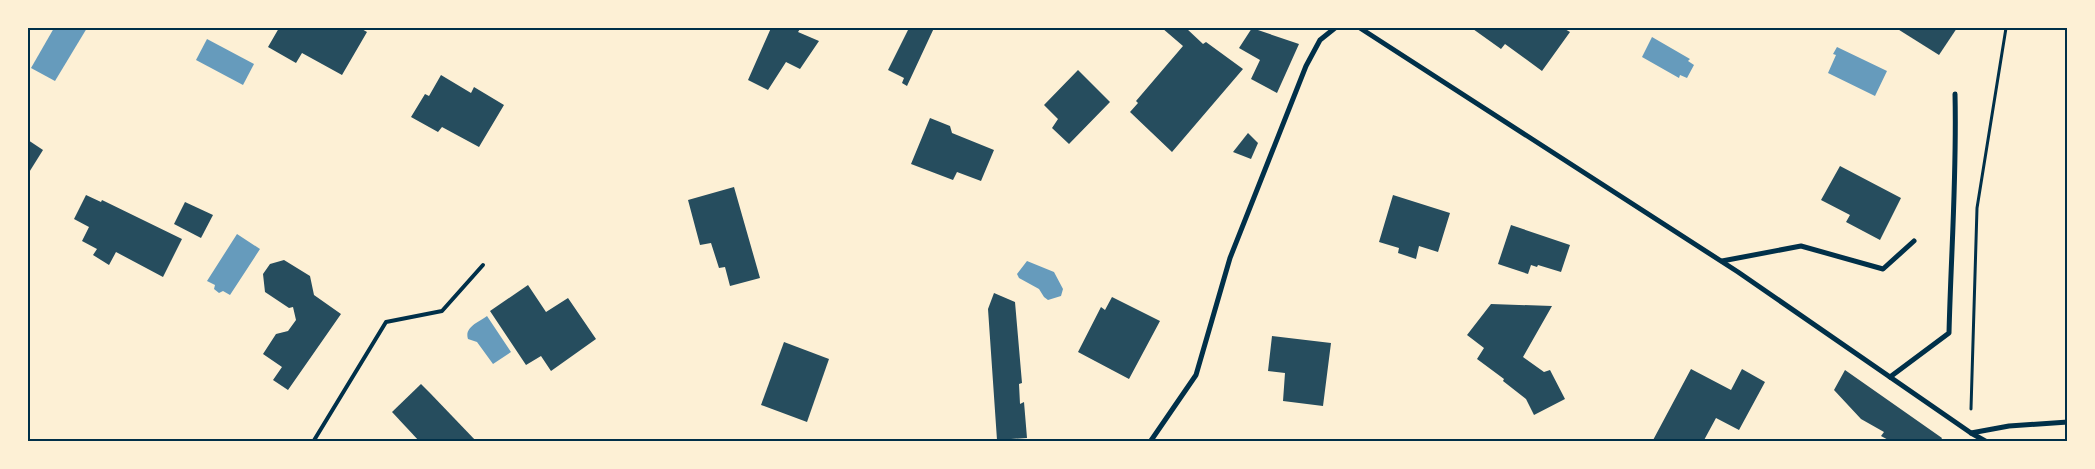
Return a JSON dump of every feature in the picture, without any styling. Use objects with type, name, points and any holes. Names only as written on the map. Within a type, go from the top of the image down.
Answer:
[{"type":"street","points":[[1150,442],[1196,375],[1230,258],[1306,66],[1320,40],[1335,28]]},
{"type":"street","points":[[1360,28],[1721,261],[1971,433],[1988,442]]},
{"type":"street","points":[[1890,377],[1949,333],[1951,236],[1956,158],[1955,94]]},
{"type":"street","points":[[1721,261],[1801,246],[1884,269],[1914,241]]},
{"type":"street","points":[[1971,433],[2010,426],[2068,422]]},
{"type":"lane","points":[[312,442],[386,322],[442,311],[483,265]]},
{"type":"path","points":[[1971,433],[1977,208],[2006,28]]},
{"type":"water","points":[[54,28],[87,28],[55,81],[31,68]]},
{"type":"water","points":[[1652,37],[1690,59],[1688,61],[1694,65],[1687,78],[1680,75],[1679,78],[1642,57]]},
{"type":"water","points":[[207,39],[254,64],[243,85],[196,60]]},
{"type":"water","points":[[1837,47],[1887,71],[1875,96],[1828,73],[1836,55],[1833,54]]},
{"type":"water","points":[[237,234],[260,249],[230,295],[223,291],[219,293],[214,289],[215,285],[207,281]]},
{"type":"water","points":[[1027,261],[1054,272],[1063,289],[1061,296],[1048,300],[1039,289],[1019,278],[1017,274]]},
{"type":"water","points":[[487,316],[511,352],[493,364],[477,342],[468,339],[467,335],[473,325]]},
{"type":"building","points":[[279,28],[360,28],[367,32],[342,75],[302,53],[296,63],[268,47]]},
{"type":"building","points":[[771,28],[797,28],[800,29],[798,32],[819,41],[800,69],[786,62],[768,90],[748,80]]},
{"type":"building","points":[[909,28],[934,28],[907,86],[902,83],[904,78],[888,70]]},
{"type":"building","points":[[1162,28],[1186,28],[1203,44],[1206,42],[1243,69],[1172,152],[1130,112],[1138,103],[1136,101],[1183,46]]},
{"type":"building","points":[[1252,28],[1299,44],[1277,93],[1251,79],[1260,60],[1239,48]]},
{"type":"building","points":[[1474,28],[1563,28],[1570,32],[1542,71],[1505,44],[1501,49]]},
{"type":"building","points":[[1896,28],[1957,28],[1939,55]]},
{"type":"building","points":[[1078,70],[1110,102],[1069,144],[1052,128],[1058,119],[1044,105]]},
{"type":"building","points":[[441,75],[471,93],[474,87],[504,105],[479,147],[442,127],[438,132],[411,117],[425,94],[429,96]]},
{"type":"building","points":[[930,118],[950,126],[952,133],[994,150],[981,181],[957,172],[953,180],[911,164]]},
{"type":"building","points":[[1248,133],[1258,143],[1251,159],[1233,152]]},
{"type":"building","points":[[28,140],[43,150],[28,174]]},
{"type":"building","points":[[1840,166],[1901,198],[1880,240],[1846,222],[1850,215],[1821,200]]},
{"type":"building","points":[[734,187],[760,278],[730,286],[725,267],[719,268],[711,243],[700,245],[688,200]]},
{"type":"building","points":[[86,195],[101,202],[102,200],[182,239],[163,277],[116,252],[109,265],[93,255],[97,249],[82,241],[89,227],[74,219]]},
{"type":"building","points":[[1393,195],[1450,213],[1438,252],[1419,246],[1416,259],[1398,253],[1399,248],[1379,242]]},
{"type":"building","points":[[185,202],[213,215],[201,238],[174,224]]},
{"type":"building","points":[[1511,225],[1570,245],[1561,272],[1538,265],[1537,267],[1531,265],[1528,274],[1498,264]]},
{"type":"building","points":[[284,260],[310,276],[314,295],[341,314],[288,390],[273,380],[282,367],[263,354],[276,334],[288,331],[296,320],[293,307],[289,308],[265,292],[263,274],[270,264]]},
{"type":"building","points":[[528,285],[546,312],[568,298],[596,339],[551,371],[541,356],[526,365],[490,311]]},
{"type":"building","points":[[994,293],[1015,302],[1022,383],[1019,384],[1020,404],[1024,402],[1027,438],[997,440],[988,309]]},
{"type":"building","points":[[1112,297],[1160,321],[1129,379],[1078,352],[1101,307],[1105,310]]},
{"type":"building","points":[[1491,304],[1552,306],[1523,357],[1544,372],[1550,370],[1565,399],[1534,415],[1526,399],[1503,381],[1504,379],[1477,359],[1484,348],[1467,335]]},
{"type":"building","points":[[1272,336],[1331,343],[1323,406],[1283,401],[1285,373],[1268,371]]},
{"type":"building","points":[[784,342],[829,359],[807,422],[761,405]]},
{"type":"building","points":[[1691,369],[1731,390],[1742,369],[1765,382],[1739,430],[1716,418],[1703,442],[1652,442]]},
{"type":"building","points":[[1845,370],[1942,438],[1940,442],[1892,442],[1881,436],[1884,432],[1861,419],[1834,390]]},
{"type":"building","points":[[421,384],[477,442],[420,442],[392,412]]}]
